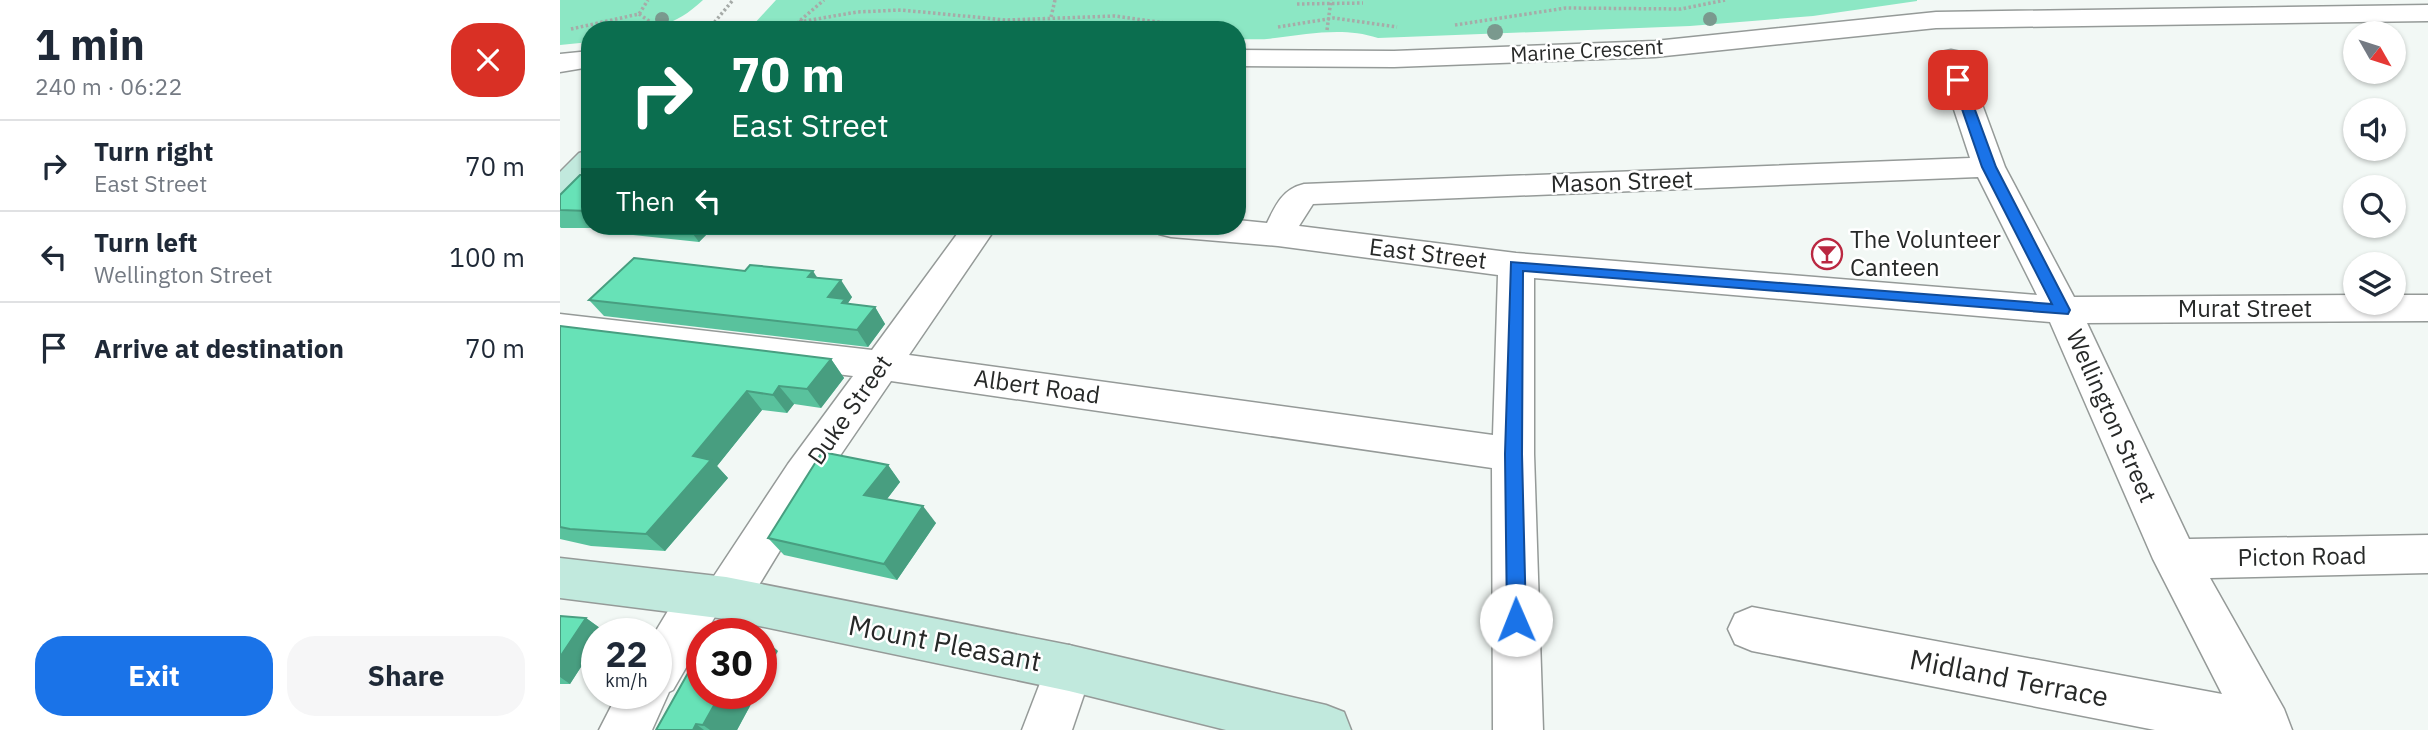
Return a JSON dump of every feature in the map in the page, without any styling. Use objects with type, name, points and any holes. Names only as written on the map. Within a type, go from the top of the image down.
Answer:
[{"type":"street","name":"Marine Crescent","points":[[1246,58],[1394,59],[1656,49],[1936,20],[2428,13]]},
{"type":"street","name":"Wellington Street","points":[[1951,58],[1989,167],[2063,310],[2176,559],[2266,729]]},
{"type":"street","points":[[560,63],[581,60]]},
{"type":"street","name":"Mason Street","points":[[1278,235],[1293,204],[1304,194],[1989,167]]},
{"type":"street","name":"East Street","points":[[1246,232],[1516,265],[2063,310]]},
{"type":"street","name":"Duke Street","points":[[672,653],[803,476],[974,235]]},
{"type":"street","points":[[1516,265],[1513,454],[1518,730]]},
{"type":"street","name":"Murat Street","points":[[2063,310],[2428,308]]},
{"type":"street","name":"Albert Road","points":[[560,327],[881,365],[1513,454]]},
{"type":"street","name":"Picton Road","points":[[2176,559],[2428,554]]},
{"type":"street","name":"Mount Pleasant","points":[[560,578],[714,597],[1069,668],[1326,730]]},
{"type":"street","name":"Midland Terrace","points":[[1752,629],[2266,729]]},
{"type":"street","points":[[1047,730],[1069,668]]},
{"type":"street","points":[[624,730],[636,709]]},
{"type":"path","points":[[639,15],[648,0]]},
{"type":"path","points":[[716,21],[733,0]]},
{"type":"path","points":[[800,21],[824,0]]},
{"type":"path","points":[[1051,17],[1055,0]]},
{"type":"path","points":[[1444,26],[1548,10],[1617,5],[1681,9],[1725,0]]},
{"type":"path","points":[[1328,18],[1331,2]]},
{"type":"path","points":[[1297,4],[1363,2]]},
{"type":"path","points":[[806,21],[884,10],[939,12],[1006,20],[1115,16],[1151,21]]},
{"type":"path","points":[[611,21],[639,15],[648,21]]},
{"type":"path","points":[[1270,28],[1328,18],[1405,27]]},
{"type":"path","points":[[560,32],[581,27]]},
{"type":"green space","points":[[560,0],[703,0],[672,21],[581,21],[581,43],[560,45]]},
{"type":"green space","points":[[776,0],[1917,0],[1813,16],[1690,26],[1378,38],[1339,32],[1246,39],[1246,21],[757,21]]},
{"type":"building","points":[[581,175],[581,211],[560,210],[560,195]]},
{"type":"building","points":[[634,258],[745,271],[750,265],[813,271],[808,277],[841,280],[828,297],[845,299],[842,303],[875,307],[857,330],[589,300]]},
{"type":"building","points":[[560,326],[831,359],[807,389],[779,386],[773,395],[747,391],[693,456],[711,460],[646,534],[570,529],[560,527]]},
{"type":"building","points":[[822,452],[888,465],[864,495],[923,506],[884,564],[768,538]]},
{"type":"building","points":[[560,616],[586,618],[581,618],[581,626],[560,657]]},
{"type":"building","points":[[686,677],[686,709],[712,709],[703,725],[696,724],[693,730],[656,730],[668,709],[672,709],[672,701]]},
{"type":"place","name":"The Volunteer Canteen","points":[[1827,254]]},
{"type":"route","points":[[1516,620],[1513,454],[1516,265],[2063,310],[1989,167],[1958,80]]}]
